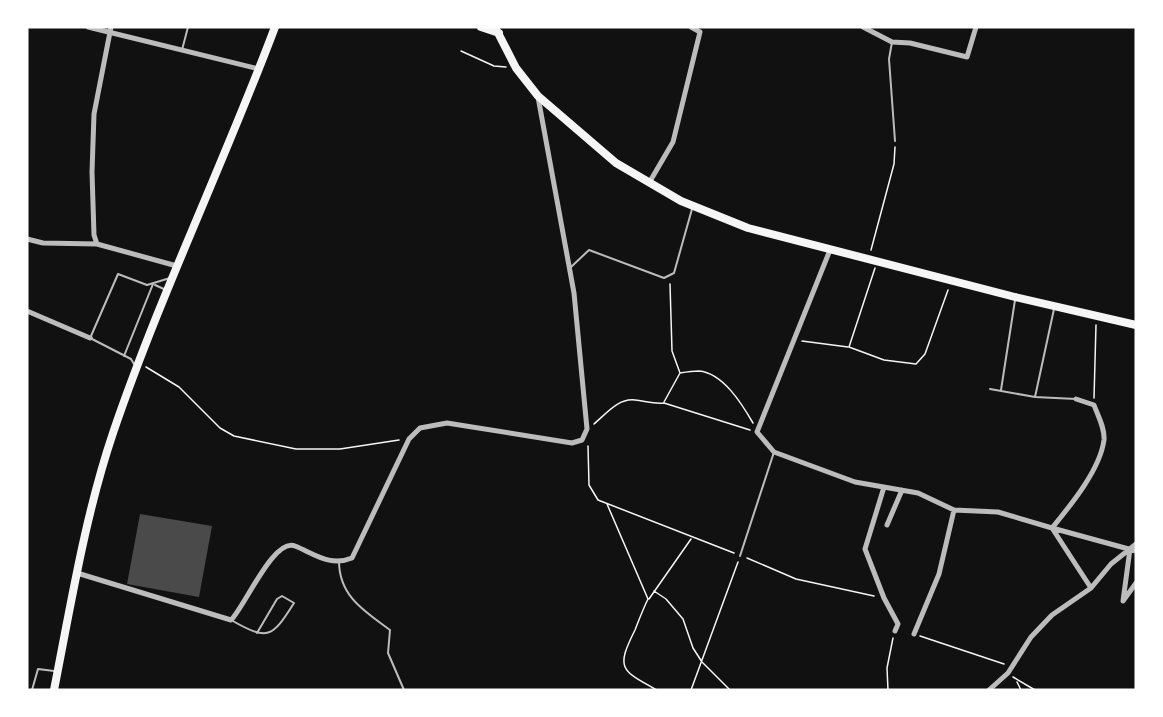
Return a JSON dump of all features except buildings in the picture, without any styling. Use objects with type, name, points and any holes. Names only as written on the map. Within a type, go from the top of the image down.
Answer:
[{"type":"main road","points":[[54,690],[77,573],[100,474],[177,266],[275,27]]},
{"type":"main road","points":[[481,27],[497,30],[516,68],[538,96],[616,163],[692,206],[748,228],[830,250],[1136,325]]},
{"type":"street","points":[[88,27],[110,30],[259,69]]},
{"type":"street","points":[[649,183],[672,142],[678,122],[700,32],[691,27]]},
{"type":"street","points":[[862,27],[892,42],[910,43],[967,57],[976,27]]},
{"type":"street","points":[[97,244],[93,234],[94,114],[110,30]]},
{"type":"street","points":[[77,573],[231,620],[242,607],[273,554],[282,546],[291,544],[319,558],[339,561],[352,558],[409,439],[420,428],[447,423],[572,443],[582,440],[587,429],[569,268],[538,96]]},
{"type":"street","points":[[27,239],[43,243],[97,244],[177,266]]},
{"type":"street","points":[[830,250],[757,432],[774,452],[855,482],[931,497],[954,510],[998,512],[1133,550]]},
{"type":"street","points":[[27,311],[90,338]]},
{"type":"street","points":[[1052,528],[1078,495],[1104,440],[1103,428],[1094,405],[1076,399]]},
{"type":"street","points":[[884,487],[865,549],[884,598],[898,624],[895,631]]},
{"type":"street","points":[[887,525],[902,490]]},
{"type":"street","points":[[914,634],[939,574],[954,510]]},
{"type":"street","points":[[1052,528],[1091,588]]},
{"type":"street","points":[[1136,544],[1123,601],[1136,583]]},
{"type":"street","points":[[989,690],[1009,670],[1030,637],[1052,615],[1091,588],[1111,564],[1133,550]]},
{"type":"lane","points":[[182,50],[188,27]]},
{"type":"lane","points":[[892,42],[889,59],[896,141]]},
{"type":"lane","points":[[569,268],[589,250],[664,278],[670,277],[674,273],[692,206]]},
{"type":"lane","points":[[140,364],[90,338],[118,274],[143,284],[153,284],[173,277]]},
{"type":"lane","points":[[153,284],[167,292]]},
{"type":"lane","points":[[124,356],[153,284]]},
{"type":"lane","points":[[1001,390],[1015,297]]},
{"type":"lane","points":[[1035,397],[1055,306]]},
{"type":"lane","points":[[131,359],[140,364]]},
{"type":"lane","points":[[990,389],[1035,397],[1076,399]]},
{"type":"lane","points":[[740,556],[774,452]]},
{"type":"lane","points":[[339,561],[343,586],[356,604],[390,630],[388,654],[404,690]]},
{"type":"lane","points":[[231,620],[257,633],[277,629],[294,603],[282,596],[277,599],[257,633]]},
{"type":"lane","points":[[27,687],[32,690],[38,669],[57,672]]},
{"type":"path","points":[[460,51],[494,66],[516,68]]},
{"type":"path","points":[[868,260],[894,164],[896,141]]},
{"type":"path","points":[[849,347],[877,262]]},
{"type":"path","points":[[664,403],[680,373],[672,351],[670,277]]},
{"type":"path","points":[[793,340],[849,347],[884,360],[916,364],[926,354],[946,302],[950,281]]},
{"type":"path","points":[[1094,402],[1096,315]]},
{"type":"path","points":[[140,364],[179,387],[220,428],[234,436],[296,449],[340,449],[409,439]]},
{"type":"path","points":[[680,373],[700,371],[712,376],[735,395],[757,432]]},
{"type":"path","points":[[757,432],[664,403],[651,404],[633,400],[620,402],[587,429],[589,485],[592,493],[606,504],[796,579],[884,598]]},
{"type":"path","points":[[606,504],[648,599]]},
{"type":"path","points":[[657,690],[626,669],[622,660],[624,650],[648,599],[691,538]]},
{"type":"path","points":[[691,690],[740,556]]},
{"type":"path","points":[[654,591],[666,599],[683,619],[693,648],[702,662],[730,690]]},
{"type":"path","points":[[888,690],[888,668],[895,631]]},
{"type":"path","points":[[914,634],[1009,670],[1021,690]]},
{"type":"path","points":[[1016,681],[1035,690]]}]
